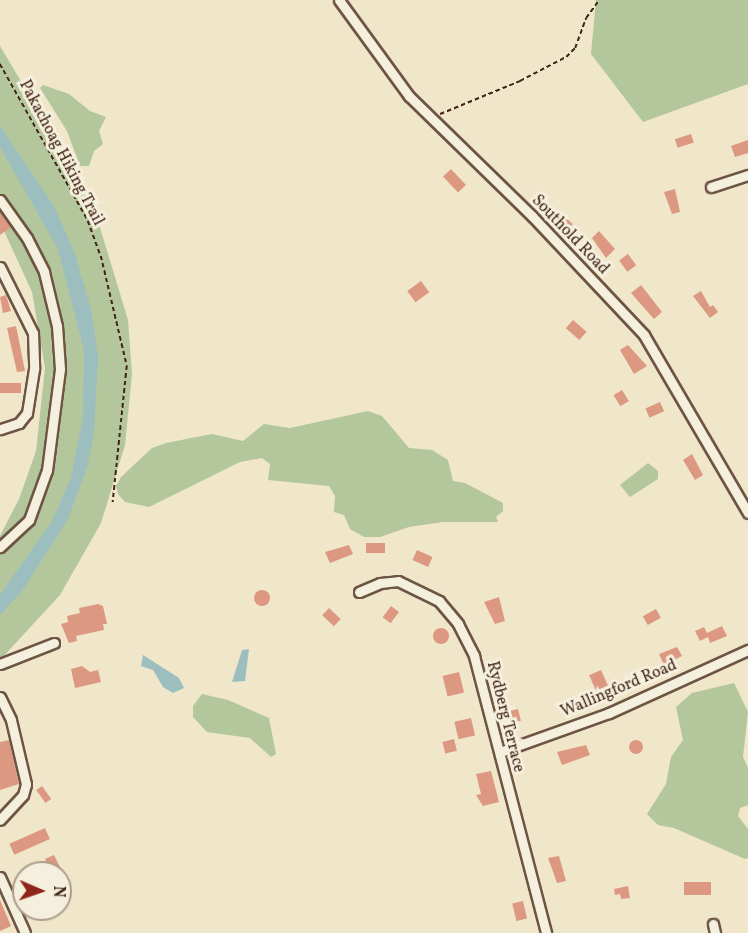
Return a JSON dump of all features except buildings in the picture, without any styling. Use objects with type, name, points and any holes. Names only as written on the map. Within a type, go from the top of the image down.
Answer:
[{"type":"street","name":"Southold Road","points":[[339,0],[396,80],[433,120],[532,216],[644,335],[748,513]]},
{"type":"street","points":[[711,187],[748,175]]},
{"type":"street","points":[[0,200],[23,231],[45,272],[60,357],[58,410],[48,470],[29,520],[0,547]]},
{"type":"street","points":[[0,267],[33,333],[34,369],[27,413],[19,423],[0,429]]},
{"type":"street","name":"Rydberg Terrace","points":[[359,592],[380,583],[398,581],[439,601],[458,624],[474,657],[546,933]]},
{"type":"street","points":[[0,664],[54,643]]},
{"type":"street","name":"Wallingford Road","points":[[500,752],[609,713],[748,650]]},
{"type":"street","points":[[0,697],[11,720],[26,784],[23,795],[0,820]]},
{"type":"street","points":[[0,877],[25,933]]},
{"type":"path","points":[[433,120],[452,107],[520,81],[566,57],[575,48],[586,18],[599,0]]},
{"type":"path","name":"Pakachoag Hiking Trail","points":[[0,64],[88,221],[101,255],[127,366],[113,502]]},
{"type":"green space","points":[[596,0],[748,0],[748,84],[643,122],[591,54]]},
{"type":"green space","points":[[0,46],[70,164],[98,221],[128,320],[132,374],[125,445],[101,523],[60,595],[0,660],[0,536],[19,499],[36,451],[45,368],[32,292],[0,222]]},
{"type":"green space","points":[[43,85],[69,94],[90,111],[106,117],[99,131],[103,144],[94,151],[89,166],[80,166],[67,131],[40,88]]},
{"type":"green space","points":[[368,411],[382,416],[409,448],[432,450],[448,460],[453,481],[465,483],[503,503],[503,511],[496,517],[498,522],[443,522],[409,527],[380,537],[364,537],[350,529],[344,515],[334,512],[335,496],[329,486],[268,480],[270,464],[262,458],[240,462],[149,507],[125,502],[118,494],[116,486],[121,477],[152,448],[166,443],[212,434],[243,441],[264,424],[290,428]]},
{"type":"green space","points":[[648,463],[658,471],[658,479],[630,497],[620,485]]},
{"type":"green space","points":[[734,683],[748,712],[743,757],[748,768],[748,805],[740,808],[738,816],[748,829],[748,858],[745,859],[674,828],[658,825],[647,814],[666,784],[671,757],[683,740],[676,707],[692,693]]},
{"type":"green space","points":[[202,694],[228,700],[269,718],[276,754],[271,757],[250,738],[207,732],[193,717],[193,706]]},
{"type":"water","points":[[0,126],[55,208],[75,254],[92,313],[98,358],[94,433],[87,467],[68,519],[22,591],[0,615],[0,595],[52,521],[71,478],[83,417],[84,350],[58,249],[0,147]]},
{"type":"water","points":[[249,649],[245,681],[232,682],[242,650]]},
{"type":"water","points":[[143,655],[179,678],[184,688],[173,693],[163,687],[153,670],[141,666]]}]
